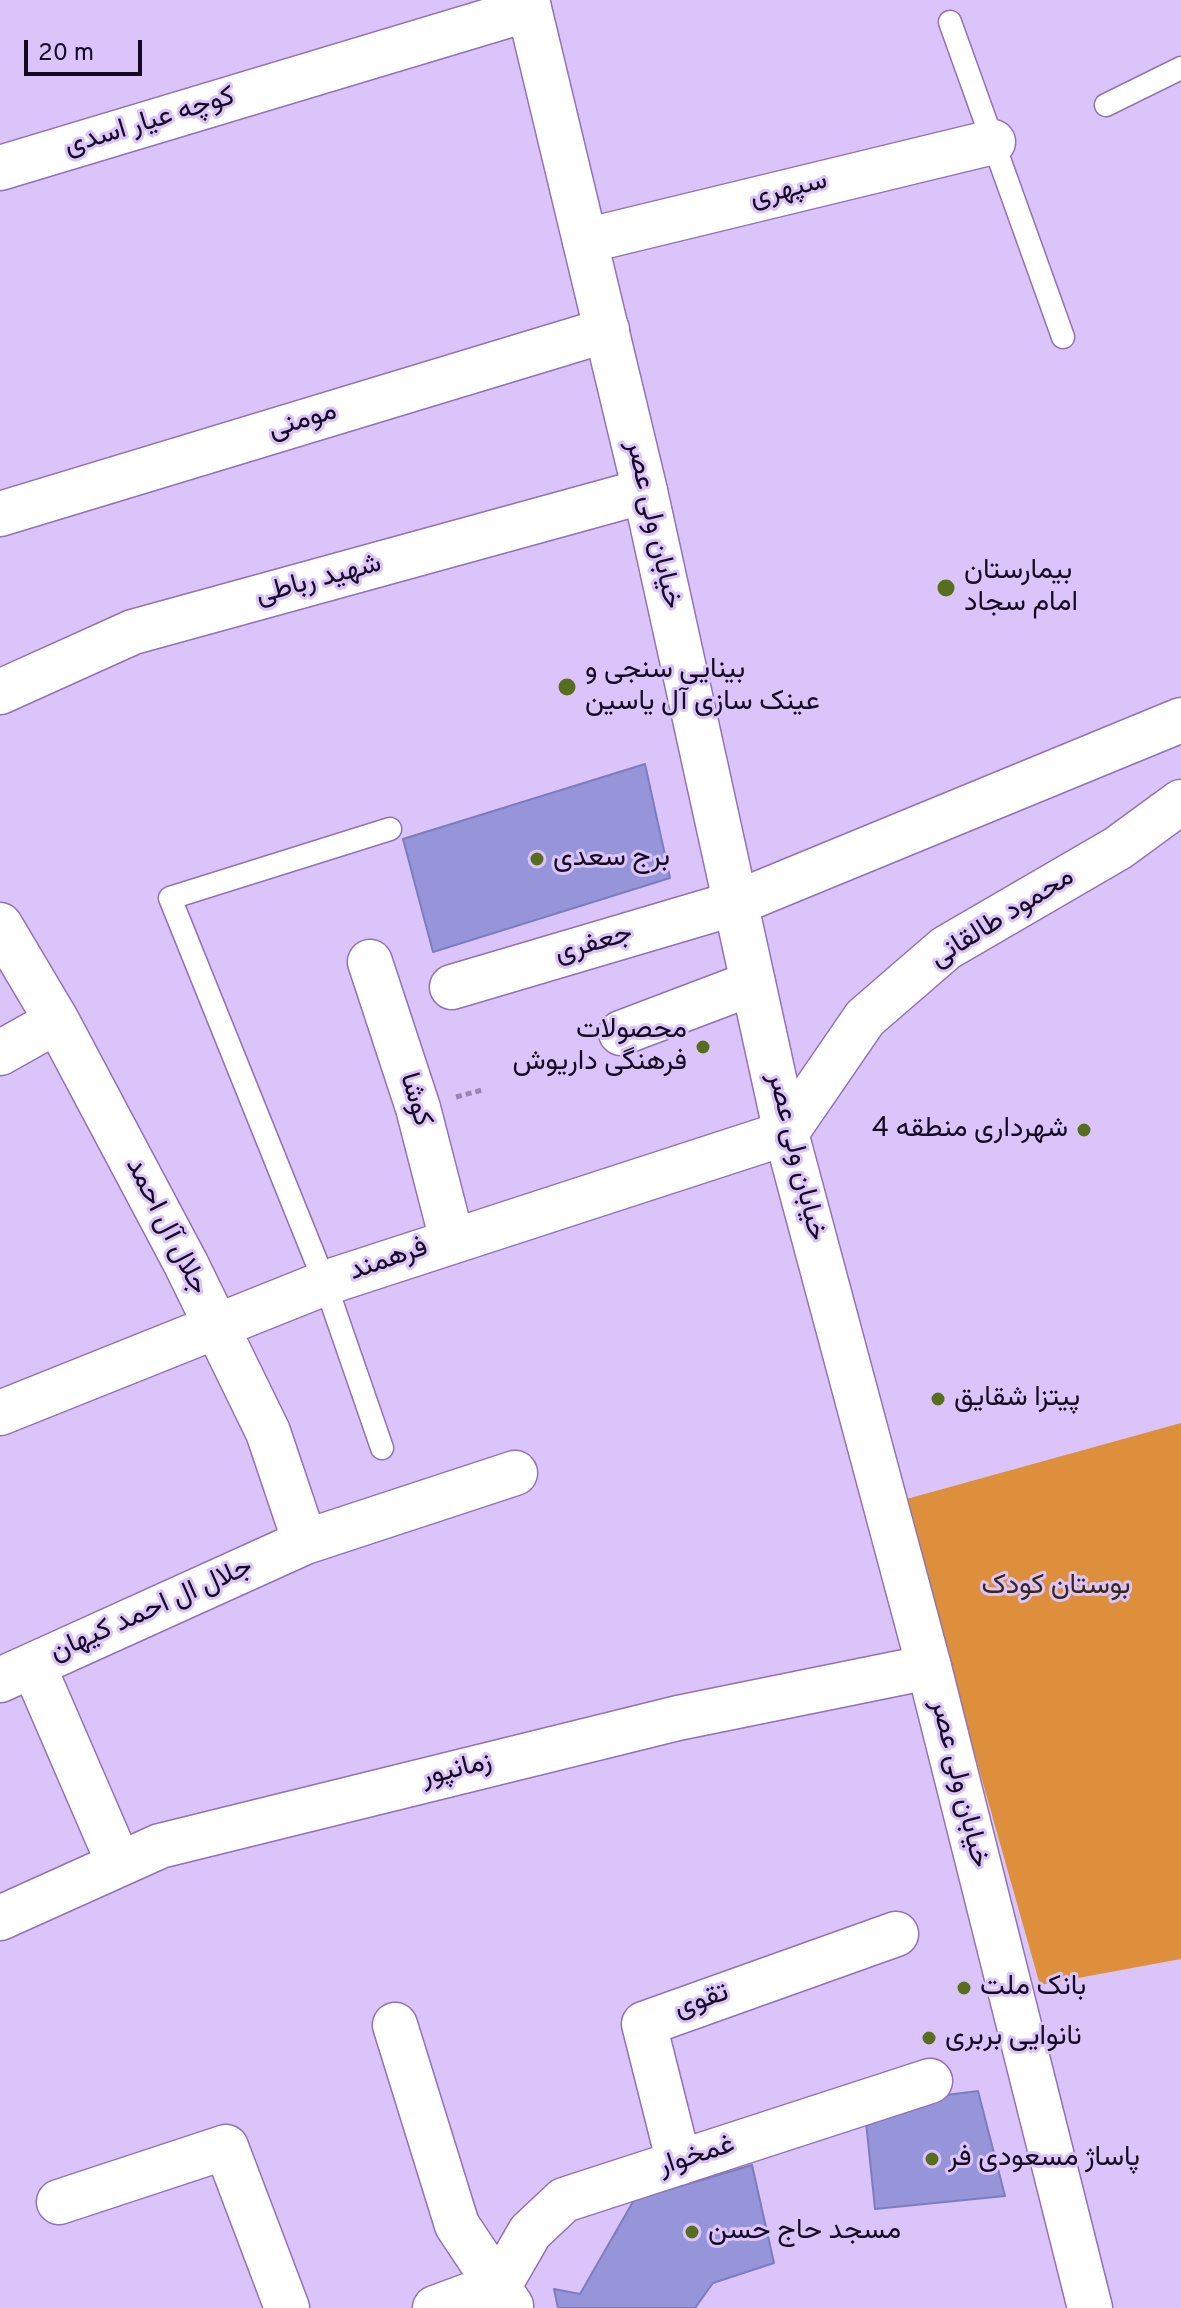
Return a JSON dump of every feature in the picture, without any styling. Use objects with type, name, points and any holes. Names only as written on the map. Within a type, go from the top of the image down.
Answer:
[{"type":"street","name":"کوچه عیار اسدی","points":[[0,168],[528,5]]},
{"type":"street","name":"خیابان ولی عصر","points":[[528,5],[645,491],[786,1133],[929,1667],[1090,2308]]},
{"type":"street","name":"سپهری","points":[[585,241],[993,142]]},
{"type":"street","name":"مومنی","points":[[0,514],[607,330]]},
{"type":"street","name":"شهید رباطی","points":[[0,692],[133,632],[645,491]]},
{"type":"street","points":[[736,903],[1181,720]]},
{"type":"street","name":"محمود طالقانی","points":[[786,1133],[865,1018],[946,948],[1118,848],[1181,802]]},
{"type":"street","name":"جعفری","points":[[452,987],[736,903]]},
{"type":"street","name":"جلال آل احمد","points":[[0,925],[57,1021],[268,1432],[305,1542]]},
{"type":"street","name":"کوشا","points":[[370,962],[418,1108],[452,1240]]},
{"type":"street","points":[[621,1033],[753,983]]},
{"type":"street","points":[[0,1053],[57,1021]]},
{"type":"street","name":"فرهمند","points":[[0,1413],[214,1324],[325,1283],[786,1133]]},
{"type":"street","name":"جلال ال احمد کیهان","points":[[16,1673],[305,1542],[515,1473]]},
{"type":"street","name":"زمانپور","points":[[0,1918],[160,1846],[678,1718],[929,1667]]},
{"type":"street","points":[[16,1673],[119,1864]]},
{"type":"street","name":"تقوی","points":[[679,2163],[644,2024],[896,1934]]},
{"type":"street","points":[[395,2025],[457,2225],[506,2296],[435,2308]]},
{"type":"street","name":"غمخوار","points":[[506,2296],[530,2232],[564,2200],[930,2081]]},
{"type":"street","points":[[59,2202],[226,2147],[287,2308]]},
{"type":"lane","points":[[950,22],[1063,337]]},
{"type":"lane","points":[[1106,105],[1181,68]]},
{"type":"lane","points":[[382,1448],[325,1283],[170,898],[390,829]]},
{"type":"green space","name":"بوستان کودک","points":[[1181,1423],[1181,1959],[1040,1985],[903,1500]]},
{"type":"building","name":"برج سعدی","points":[[645,764],[670,878],[433,952],[403,839]]},
{"type":"building","name":"پاساژ مسعودی فر","points":[[978,2091],[1005,2196],[875,2209],[866,2122],[930,2097]]},
{"type":"building","name":"مسجد حاج حسن","points":[[752,2165],[774,2263],[713,2283],[695,2308],[558,2308],[554,2289],[580,2294],[634,2200]]},
{"type":"place","name":"بیمارستان امام سجاد","points":[[946,588]]},
{"type":"place","name":"بینایی سنجی و عینک سازی آل یاسین","points":[[567,687]]},
{"type":"place","name":"برج سعدی","points":[[537,859]]},
{"type":"place","name":"محصولات فرهنگی داریوش","points":[[703,1047]]},
{"type":"place","name":"شهرداری منطقه 4","points":[[1084,1130]]},
{"type":"place","name":"پیتزا شقایق","points":[[938,1399]]},
{"type":"place","name":"بانک ملت","points":[[964,1988]]},
{"type":"place","name":"نانوایی بربری","points":[[929,2038]]},
{"type":"place","name":"پاساژ مسعودی فر","points":[[932,2159]]},
{"type":"place","name":"مسجد حاج حسن","points":[[692,2232]]}]
